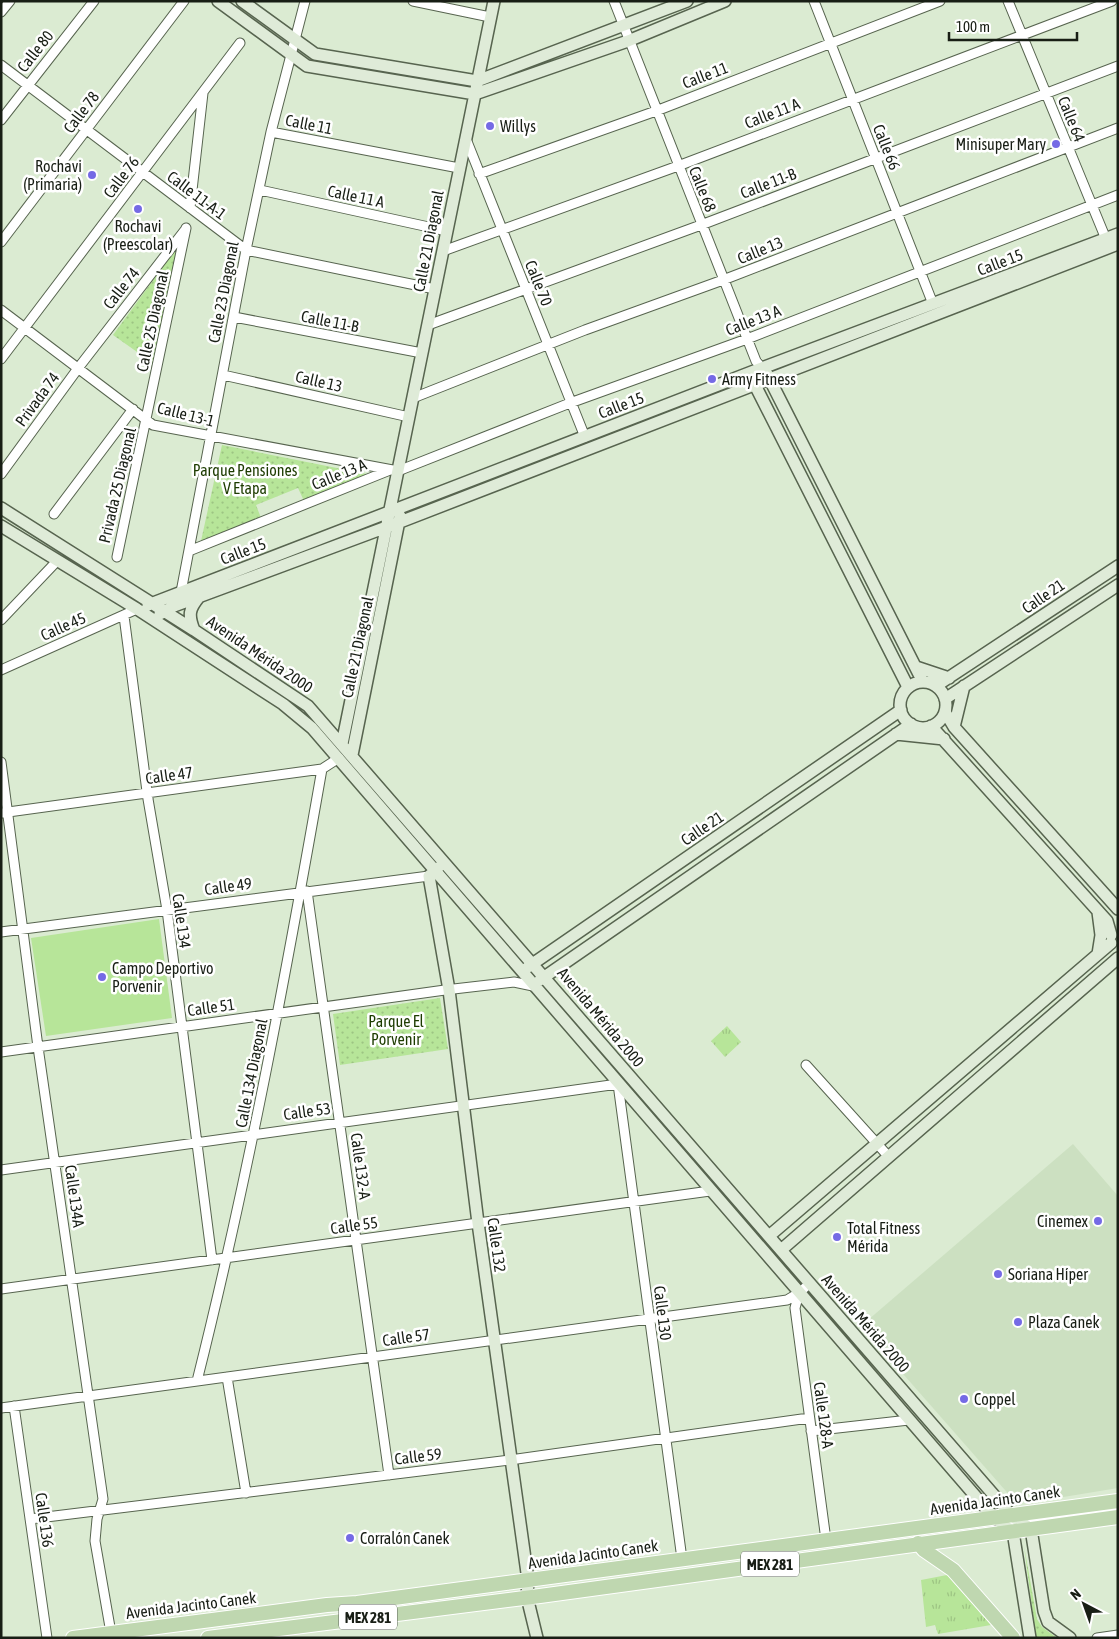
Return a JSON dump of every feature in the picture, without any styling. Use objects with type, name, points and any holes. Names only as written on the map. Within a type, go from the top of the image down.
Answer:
[{"type":"main road","name":"Avenida Jacinto Canek","points":[[73,1638],[1118,1502]]},
{"type":"main road","name":"Avenida Jacinto Canek","points":[[208,1638],[1118,1517]]},
{"type":"main road","points":[[918,1544],[953,1570],[1013,1638]]},
{"type":"street","points":[[1,12],[10,1]]},
{"type":"street","name":"Calle 80","points":[[1,120],[94,1]]},
{"type":"street","name":"Calle 78","points":[[1,242],[184,1]]},
{"type":"street","points":[[218,1],[307,66],[474,94],[628,41],[725,1]]},
{"type":"street","points":[[242,1],[315,54],[477,81],[624,27],[687,1]]},
{"type":"street","name":"Calle 23 Diagonal","points":[[181,592],[246,250],[271,132],[305,1]]},
{"type":"street","points":[[413,1],[490,17]]},
{"type":"street","name":"Calle 21 Diagonal","points":[[342,744],[394,488],[394,471],[409,417],[494,1]]},
{"type":"street","name":"Calle 68","points":[[614,1],[628,41],[757,367]]},
{"type":"street","name":"Calle 66","points":[[814,1],[933,304]]},
{"type":"street","name":"Calle 11","points":[[479,174],[656,111],[940,1]]},
{"type":"street","name":"Calle 64","points":[[1008,1],[1092,206],[1111,244]]},
{"type":"street","name":"Calle 11 A","points":[[442,251],[678,166],[852,98],[1112,1]]},
{"type":"street","name":"Calle 76","points":[[1,360],[144,173],[240,43]]},
{"type":"street","name":"Calle 11-A-1","points":[[1,64],[246,250],[435,289]]},
{"type":"street","name":"Calle 11-B","points":[[428,325],[524,288],[701,225],[1118,66]]},
{"type":"street","points":[[190,208],[203,93]]},
{"type":"street","name":"Calle 13","points":[[413,398],[547,345],[723,280],[1118,128]]},
{"type":"street","name":"Calle 11","points":[[271,132],[459,168]]},
{"type":"street","name":"Calle 70","points":[[466,139],[584,437]]},
{"type":"street","name":"Calle 11 A","points":[[260,190],[447,231]]},
{"type":"street","name":"Calle 13 A","points":[[189,551],[570,403],[746,339],[1118,195]]},
{"type":"street","name":"Calle 74","points":[[79,367],[186,228]]},
{"type":"street","name":"Calle 25 Diagonal","points":[[147,420],[186,228]]},
{"type":"street","name":"Calle 15","points":[[152,619],[165,611],[199,597],[400,522],[755,385],[1111,244],[1118,234]]},
{"type":"street","name":"Calle 15","points":[[137,609],[388,514],[757,367],[933,304],[1111,244]]},
{"type":"street","name":"Calle 13-1","points":[[1,310],[79,367],[153,425],[394,471]]},
{"type":"street","name":"Calle 11-B","points":[[234,317],[422,354]]},
{"type":"street","name":"Privada 74","points":[[1,474],[79,367]]},
{"type":"street","points":[[757,367],[770,379],[923,682]]},
{"type":"street","points":[[757,367],[755,385],[908,687]]},
{"type":"street","name":"Calle 13","points":[[223,375],[409,417]]},
{"type":"street","points":[[54,514],[133,409]]},
{"type":"street","name":"Privada 25 Diagonal","points":[[117,557],[147,420]]},
{"type":"street","name":"Calle 21 Diagonal","points":[[352,755],[400,522],[400,508],[394,488]]},
{"type":"street","name":"Avenida Mérida 2000","points":[[1,508],[165,611],[308,706],[534,963],[628,1075],[1012,1516],[1031,1529]]},
{"type":"street","name":"Avenida Mérida 2000","points":[[1,526],[137,609],[297,713],[339,758],[431,874],[521,972],[995,1518],[1012,1532]]},
{"type":"street","points":[[830,534],[846,528]]},
{"type":"street","points":[[1,620],[57,561]]},
{"type":"street","name":"Calle 21","points":[[936,686],[1118,566]]},
{"type":"street","points":[[1092,583],[1100,597]]},
{"type":"street","name":"Calle 21","points":[[946,699],[1118,585]]},
{"type":"street","points":[[194,630],[189,616],[190,610],[199,597]]},
{"type":"street","name":"Calle 45","points":[[1,670],[137,609]]},
{"type":"street","name":"Calle 134","points":[[124,616],[166,910],[212,1260]]},
{"type":"street","points":[[916,667],[949,678]]},
{"type":"street","points":[[890,718],[901,673]]},
{"type":"street","points":[[923,682],[936,686],[946,699],[945,712],[937,723],[931,726],[924,728],[910,724],[901,710],[901,700],[908,687],[923,682]]},
{"type":"street","points":[[954,727],[964,686]]},
{"type":"street","name":"Calle 21","points":[[521,972],[901,710]]},
{"type":"street","points":[[945,712],[954,727],[1118,909]]},
{"type":"street","name":"Calle 21","points":[[533,986],[910,724]]},
{"type":"street","points":[[931,726],[1107,921],[1113,943]]},
{"type":"street","points":[[896,734],[944,739]]},
{"type":"street","name":"Calle 47","points":[[4,812],[322,768],[339,758]]},
{"type":"street","name":"Calle 134A","points":[[1,762],[4,812],[103,1499],[97,1519],[95,1541],[111,1633]]},
{"type":"street","name":"Calle 134 Diagonal","points":[[196,1381],[228,1258],[304,891],[322,768]]},
{"type":"street","points":[[1023,827],[1034,817]]},
{"type":"street","points":[[720,836],[730,849]]},
{"type":"street","points":[[431,874],[445,862]]},
{"type":"street","name":"Calle 49","points":[[1,932],[431,874]]},
{"type":"street","name":"Calle 132","points":[[431,874],[449,990],[462,1105],[528,1580],[527,1597],[537,1638]]},
{"type":"street","name":"Calle 132-A","points":[[304,891],[324,1007],[389,1475]]},
{"type":"street","points":[[1105,895],[1118,899]]},
{"type":"street","points":[[1097,910],[1101,936],[1098,954]]},
{"type":"street","points":[[769,1236],[1113,943],[1118,923]]},
{"type":"street","points":[[781,1250],[1115,963]]},
{"type":"street","points":[[514,982],[521,972]]},
{"type":"street","name":"Calle 51","points":[[1,1052],[449,990],[514,982],[533,986]]},
{"type":"street","points":[[806,1065],[890,1157]]},
{"type":"street","points":[[618,1084],[628,1075]]},
{"type":"street","name":"Calle 53","points":[[1,1170],[618,1084]]},
{"type":"street","name":"Calle 130","points":[[618,1084],[648,1319],[682,1559]]},
{"type":"street","name":"Calle 55","points":[[1,1289],[710,1191]]},
{"type":"street","name":"Calle 57","points":[[1,1408],[787,1300],[799,1293],[810,1283]]},
{"type":"street","name":"Calle 128-A","points":[[799,1293],[795,1308],[826,1540]]},
{"type":"street","points":[[228,1377],[246,1493]]},
{"type":"street","name":"Calle 136","points":[[14,1406],[47,1638]]},
{"type":"street","name":"Calle 59","points":[[30,1520],[510,1460],[809,1418]]},
{"type":"street","points":[[811,1431],[909,1420]]},
{"type":"street","points":[[1031,1529],[1044,1611],[1048,1622],[1070,1638]]},
{"type":"street","points":[[1012,1532],[1030,1638]]},
{"type":"street","points":[[603,1570],[606,1586]]},
{"type":"street","points":[[479,1586],[482,1602]]},
{"type":"street","points":[[1096,1638],[1118,1635]]},
{"type":"shaded area","name":"Plaza Canek","points":[[1073,1144],[1118,1196],[1118,1488],[1027,1503],[1012,1498],[861,1326]]},
{"type":"green space","points":[[184,238],[157,366],[113,335]]},
{"type":"green space","name":"Parque Pensiones V Etapa","points":[[222,445],[372,475],[304,501],[298,488],[256,505],[261,518],[201,541]]},
{"type":"green space","name":"Campo Deportivo Porvenir","points":[[159,919],[172,1018],[46,1036],[31,938]]},
{"type":"green space","name":"Parque El Porvenir","points":[[440,998],[448,1049],[340,1065],[333,1014]]},
{"type":"green space","points":[[727,1026],[741,1042],[725,1057],[711,1041]]},
{"type":"green space","points":[[1024,1546],[1037,1619],[1042,1627],[1057,1638],[1036,1638]]},
{"type":"green space","points":[[947,1575],[991,1625],[938,1634],[935,1625],[926,1627],[921,1580]]},
{"type":"place","name":"Willys","points":[[490,126]]},
{"type":"place","name":"Minisuper Mary","points":[[1056,144]]},
{"type":"place","name":"Rochavi (Primaria)","points":[[92,175]]},
{"type":"place","name":"Rochavi (Preescolar)","points":[[138,209]]},
{"type":"place","name":"Army Fitness","points":[[712,379]]},
{"type":"place","name":"Campo Deportivo Porvenir","points":[[102,977]]},
{"type":"place","name":"Cinemex","points":[[1098,1221]]},
{"type":"place","name":"Total Fitness Mérida","points":[[837,1237]]},
{"type":"place","name":"Soriana Híper","points":[[998,1274]]},
{"type":"place","name":"Plaza Canek","points":[[1018,1322]]},
{"type":"place","name":"Coppel","points":[[964,1399]]},
{"type":"place","name":"Corralón Canek","points":[[350,1538]]}]
